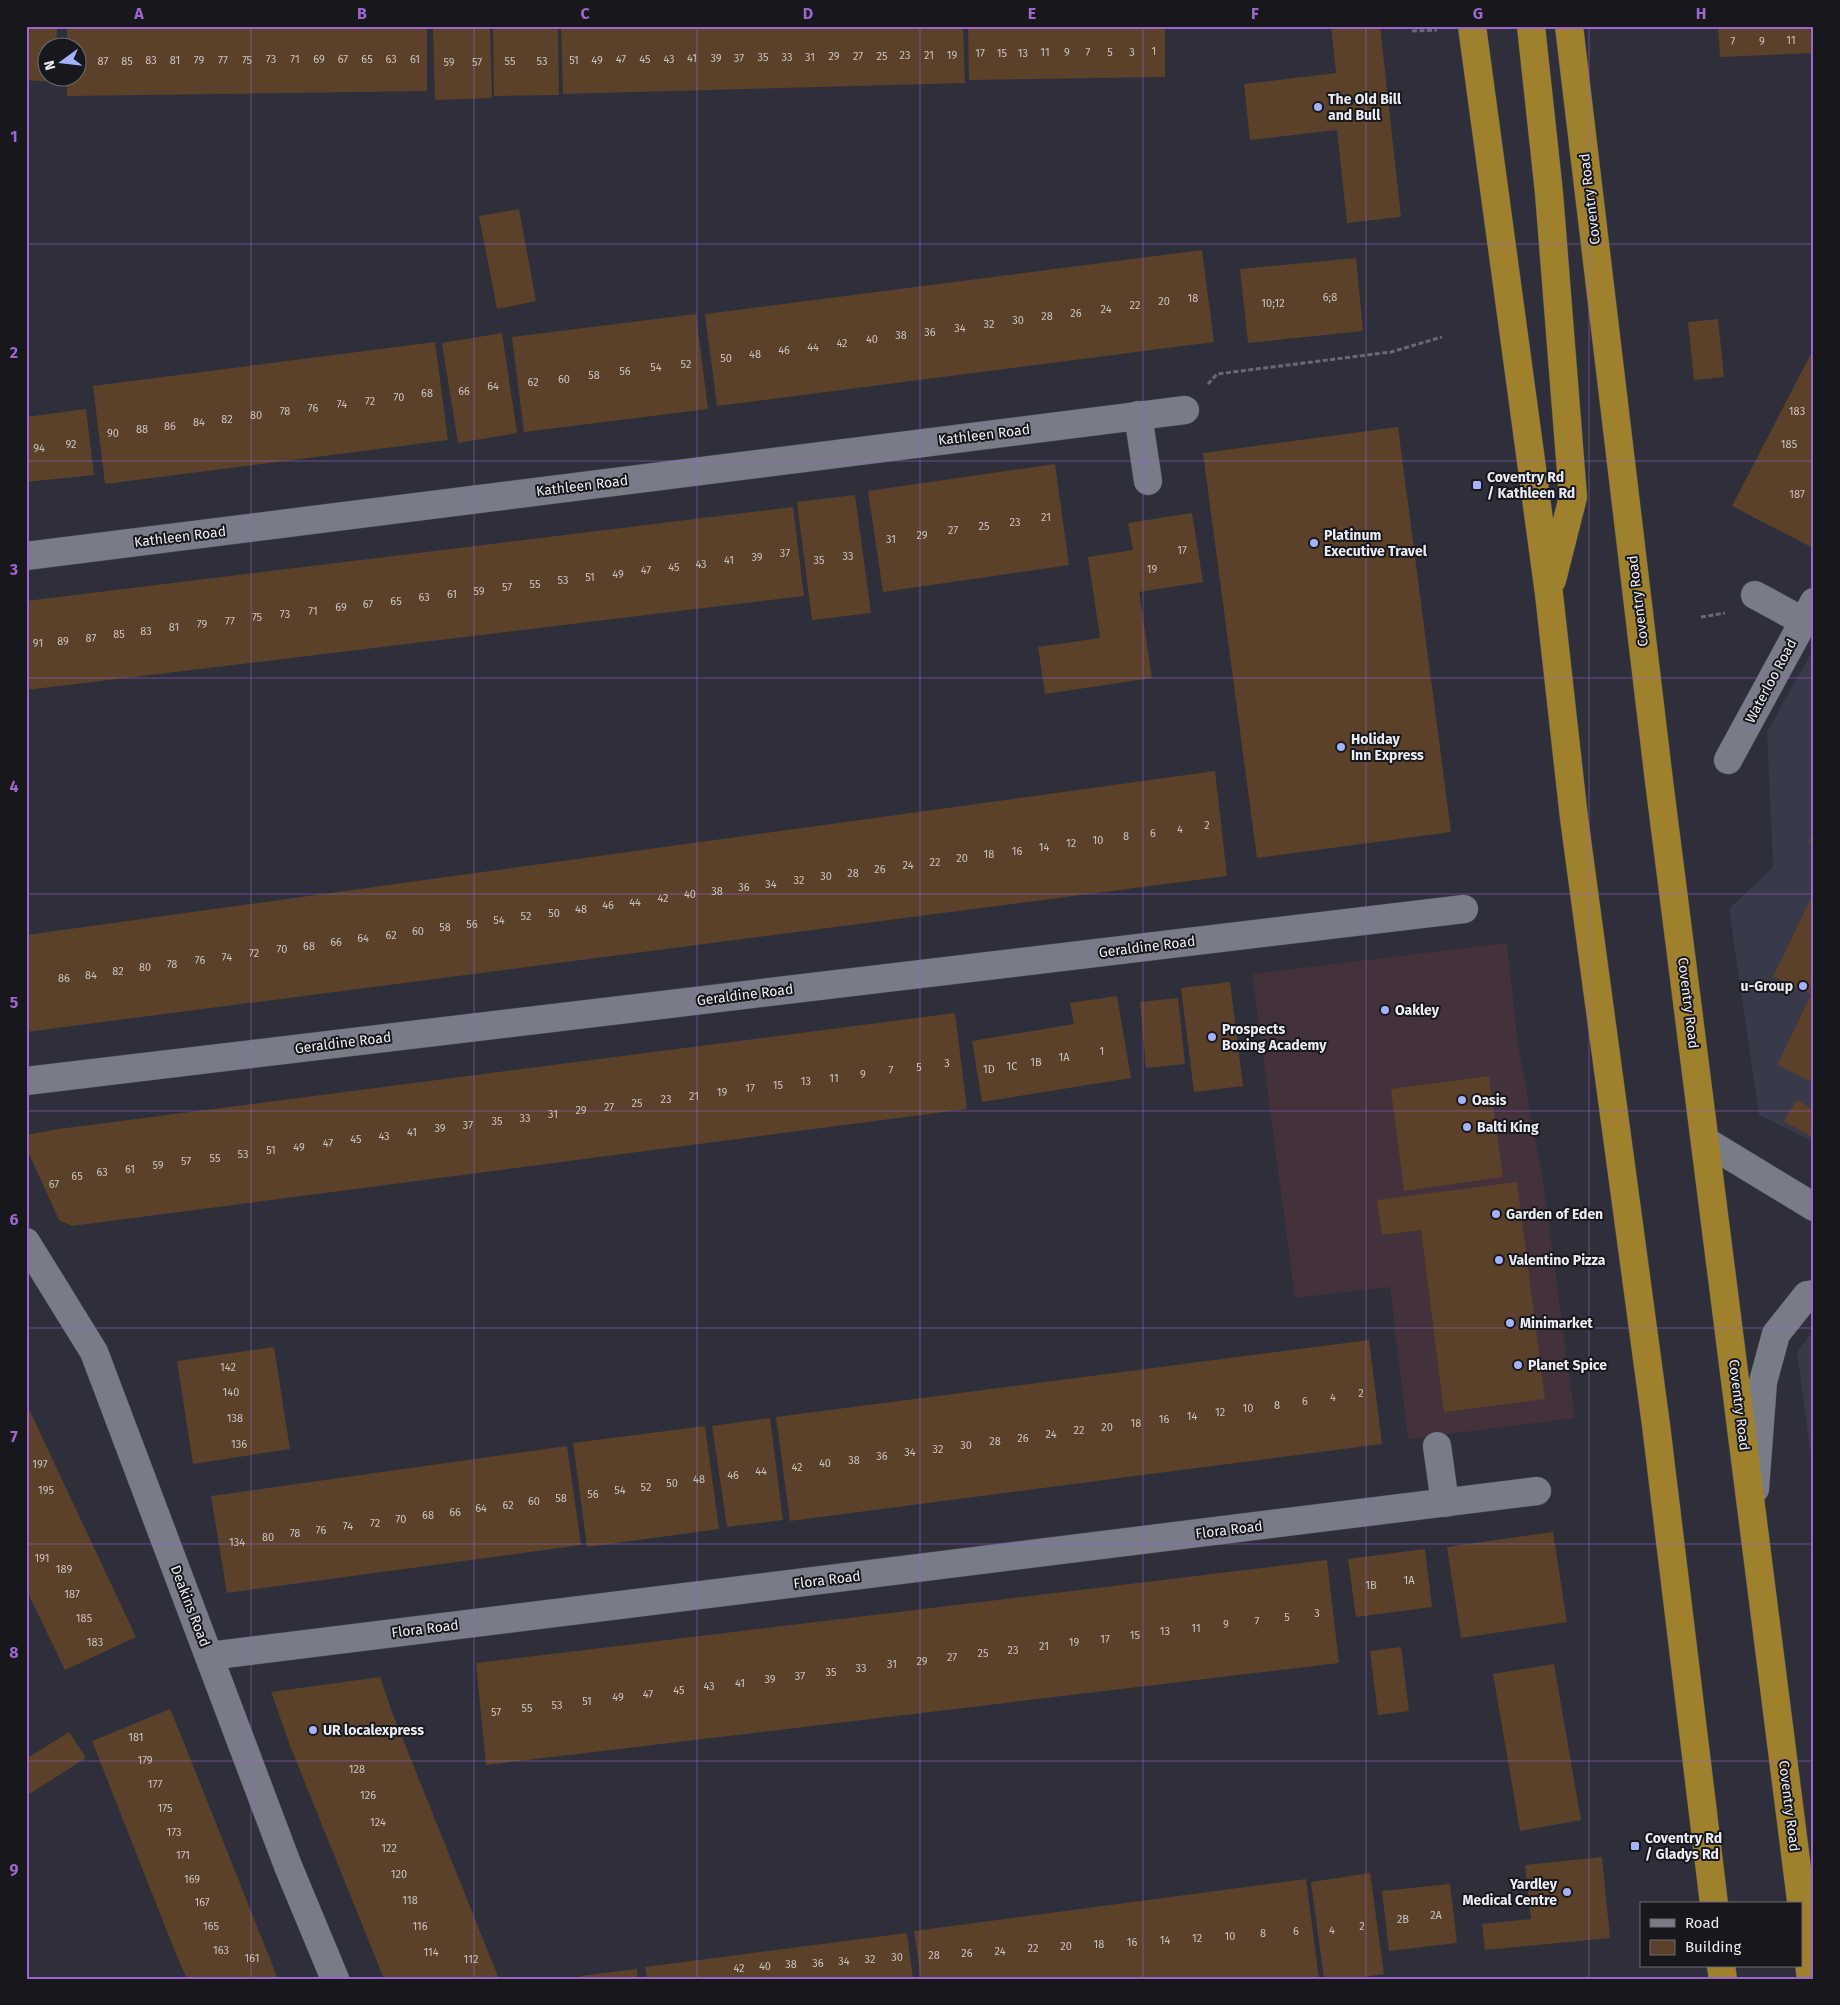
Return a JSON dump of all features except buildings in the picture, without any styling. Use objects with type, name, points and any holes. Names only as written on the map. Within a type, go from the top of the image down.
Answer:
[{"type":"highway","points":[[1472,26],[1549,594],[1573,808],[1655,1415],[1714,1902]]},
{"type":"highway","points":[[1531,26],[1549,193],[1573,497],[1549,594]]},
{"type":"highway","name":"Coventry Road","points":[[1569,26],[1659,781],[1707,1142],[1801,1902]]},
{"type":"highway","name":"Coventry Road","points":[[1802,1907],[1811,1979]]},
{"type":"street","name":"Kathleen Road","points":[[26,556],[1184,410]]},
{"type":"street","points":[[1138,416],[1148,482]]},
{"type":"street","points":[[1755,595],[1808,612]]},
{"type":"street","name":"Waterloo Road","points":[[1728,760],[1808,612]]},
{"type":"street","name":"Geraldine Road","points":[[26,1081],[1464,909]]},
{"type":"street","points":[[1707,1142],[1814,1206]]},
{"type":"street","name":"Deakins Road","points":[[26,1242],[94,1352],[288,1866],[335,1979]]},
{"type":"street","points":[[1753,1516],[1763,1382],[1776,1334],[1807,1295],[1814,1294]]},
{"type":"street","points":[[1437,1446],[1445,1503]]},
{"type":"street","name":"Flora Road","points":[[209,1656],[1537,1492]]},
{"type":"path","points":[[1184,410],[1217,374],[1392,352],[1442,337]]},
{"type":"shaded area","points":[[1814,648],[1814,1142],[1759,1115],[1729,909],[1773,867],[1767,732]]},
{"type":"shaded area","points":[[1507,943],[1518,1045],[1543,1181],[1575,1418],[1408,1439],[1390,1287],[1295,1298],[1252,974]]},
{"type":"shaded area","points":[[1814,1329],[1814,1480],[1797,1352]]},
{"type":"place","name":"The Old Bill and Bull","points":[[1318,107]]},
{"type":"place","name":"Coventry Rd / Kathleen Rd","points":[[1477,485]]},
{"type":"place","name":"Platinum Executive Travel","points":[[1314,543]]},
{"type":"place","name":"Holiday Inn Express","points":[[1341,747]]},
{"type":"place","name":"u-Group","points":[[1803,986]]},
{"type":"place","name":"Oakley","points":[[1385,1010]]},
{"type":"place","name":"Prospects Boxing Academy","points":[[1212,1037]]},
{"type":"place","name":"Oasis","points":[[1462,1100]]},
{"type":"place","name":"Balti King","points":[[1467,1127]]},
{"type":"place","name":"Garden of Eden","points":[[1496,1214]]},
{"type":"place","name":"Valentino Pizza","points":[[1499,1260]]},
{"type":"place","name":"Minimarket","points":[[1510,1323]]},
{"type":"place","name":"Planet Spice","points":[[1518,1365]]},
{"type":"place","name":"UR localexpress","points":[[313,1730]]},
{"type":"place","name":"Coventry Rd / Gladys Rd","points":[[1635,1846]]},
{"type":"place","name":"Yardley Medical Centre","points":[[1567,1892]]}]
